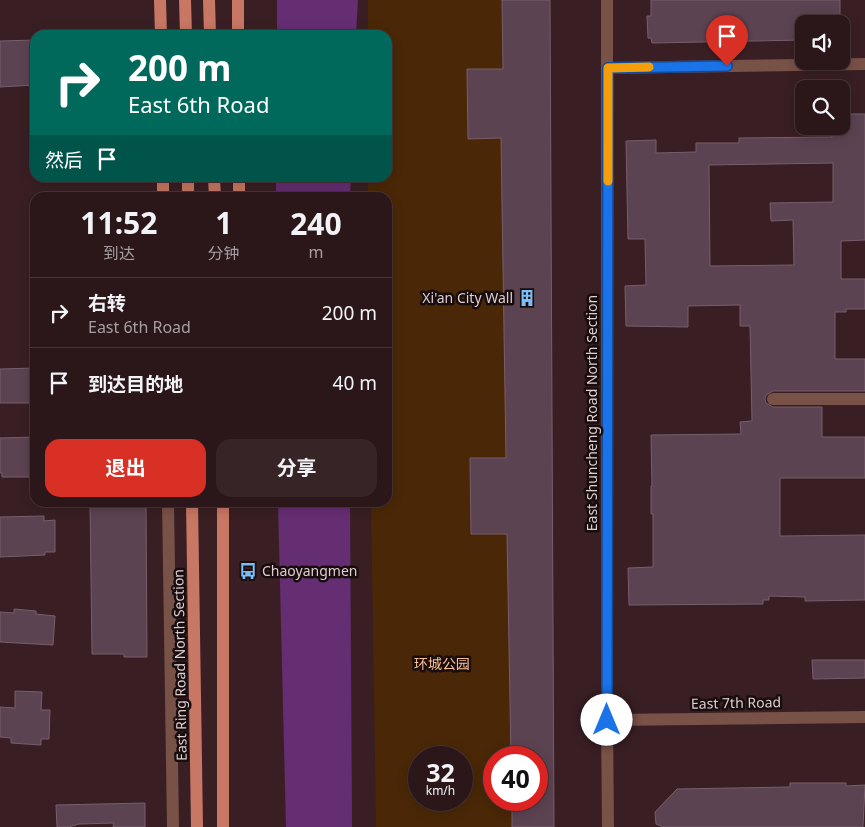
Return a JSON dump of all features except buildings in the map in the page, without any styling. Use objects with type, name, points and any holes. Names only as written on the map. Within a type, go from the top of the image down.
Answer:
[{"type":"main road","points":[[160,0],[160,30]]},
{"type":"main road","points":[[185,0],[186,30]]},
{"type":"main road","points":[[209,0],[210,30]]},
{"type":"main road","points":[[238,0],[238,30]]},
{"type":"main road","name":"East Ring Road North Section","points":[[192,507],[197,827]]},
{"type":"main road","points":[[223,507],[223,827]]},
{"type":"street","name":"East Shuncheng Road North Section","points":[[607,0],[608,827]]},
{"type":"street","points":[[608,68],[865,64]]},
{"type":"street","points":[[773,399],[865,399]]},
{"type":"street","points":[[168,507],[173,827]]},
{"type":"street","name":"East 7th Road","points":[[607,720],[865,716]]},
{"type":"green space","name":"环城公园","points":[[368,0],[502,0],[503,69],[467,70],[468,138],[501,138],[506,458],[470,459],[471,534],[507,534],[511,746],[483,746],[483,811],[512,811],[512,827],[376,827],[371,507],[392,507],[392,192],[368,192],[368,182],[392,182],[392,30],[368,30]]},
{"type":"shaded area","points":[[277,0],[358,0],[356,30],[277,30]]},
{"type":"shaded area","points":[[276,182],[351,182],[350,192],[276,192]]},
{"type":"shaded area","points":[[278,507],[350,507],[352,827],[286,827]]},
{"type":"slow traffic","points":[[608,181],[608,68],[649,67]]},
{"type":"place","name":"Xi'an City Wall","points":[[527,298]]},
{"type":"place","name":"Chaoyangmen","points":[[248,571]]},
{"type":"route","points":[[607,720],[608,68],[727,66]]}]
